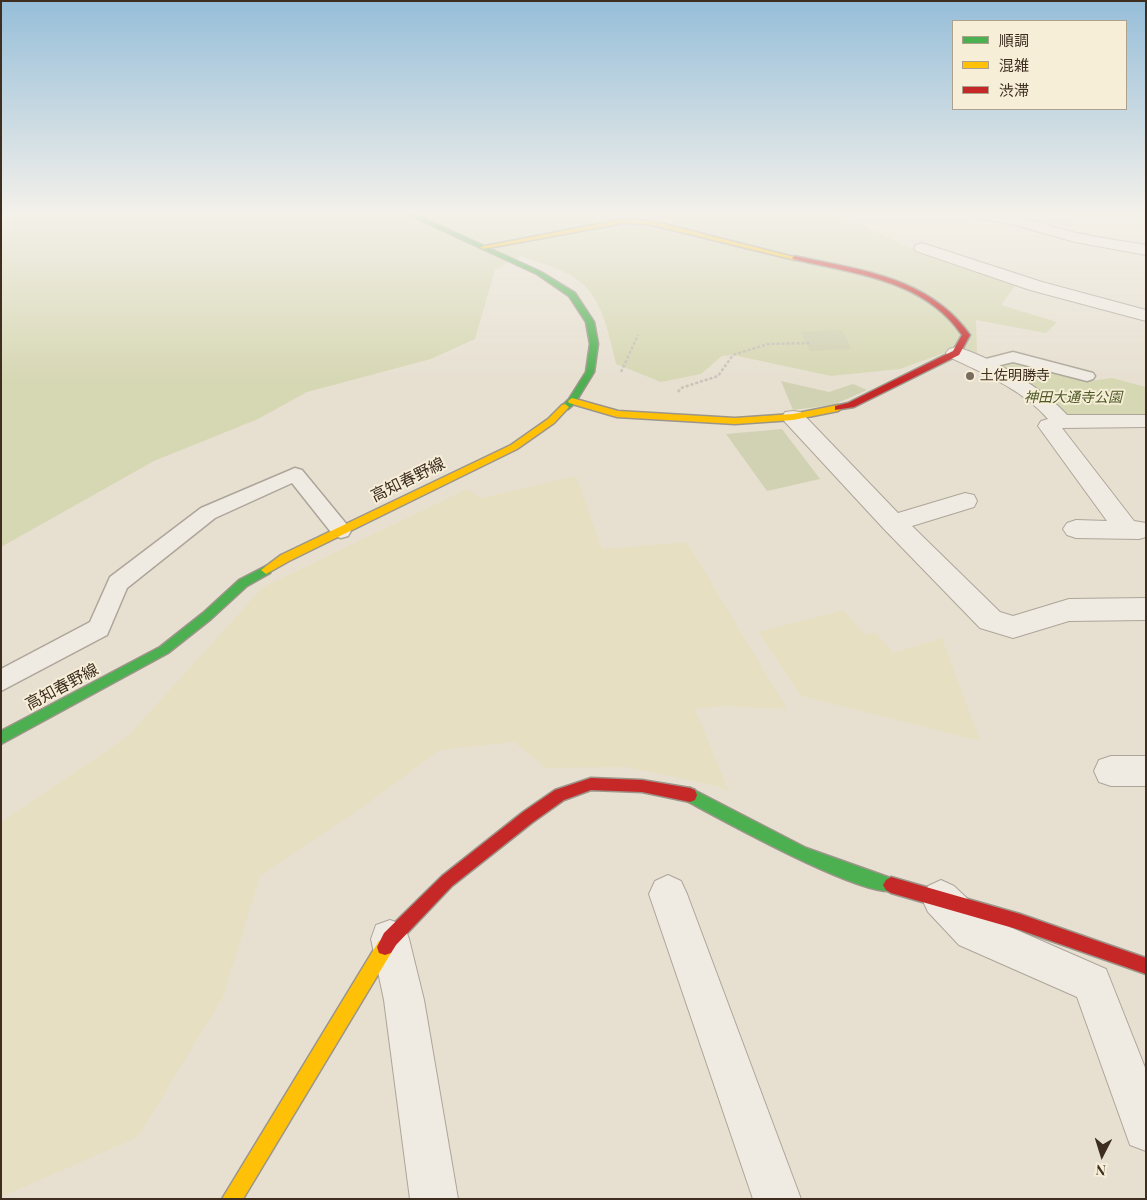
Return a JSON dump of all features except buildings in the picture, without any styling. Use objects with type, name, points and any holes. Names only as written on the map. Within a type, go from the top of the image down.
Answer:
[{"type":"street","name":"高知春野線","points":[[1,738],[164,650],[207,616],[243,583],[285,558],[514,447],[551,422],[572,401],[590,372],[594,344],[590,322],[572,295],[533,270]]},
{"type":"street","points":[[572,401],[617,414],[735,421],[793,417],[851,405],[956,353],[966,335],[949,313],[917,291],[888,280],[848,270]]},
{"type":"street","points":[[988,270],[1036,286],[1146,316]]},
{"type":"street","points":[[956,353],[1012,382],[1054,411],[1061,421]]},
{"type":"street","points":[[793,417],[893,523],[990,620],[1013,627],[1069,610],[1146,609]]},
{"type":"street","points":[[1136,530],[1049,426],[1061,421],[1146,421]]},
{"type":"street","points":[[893,523],[966,501]]},
{"type":"street","points":[[1076,529],[1136,530]]},
{"type":"street","points":[[1111,771],[1146,771]]},
{"type":"street","points":[[232,1199],[348,1005],[390,939],[447,881],[528,817],[560,794],[591,784],[642,786],[689,794],[802,854],[864,878],[940,898],[1104,950],[1146,966]]},
{"type":"street","points":[[668,894],[777,1199]]},
{"type":"street","points":[[940,898],[973,932],[1092,983],[1146,1129]]},
{"type":"street","points":[[390,939],[404,1000],[434,1199]]},
{"type":"lane","points":[[980,365],[1013,357],[1087,376]]},
{"type":"lane","points":[[1,681],[99,628],[118,583],[208,513],[295,474],[341,531]]},
{"type":"path","points":[[618,378],[638,335]]},
{"type":"path","points":[[659,416],[682,388],[718,376],[733,355],[768,344],[810,343]]},
{"type":"shaded area","points":[[576,476],[602,549],[687,542],[787,709],[722,706],[695,709],[729,791],[716,786],[627,767],[546,768],[514,742],[440,750],[364,806],[260,876],[223,997],[138,1137],[1,1197],[1,822],[128,736],[263,587],[467,489],[481,498]]},
{"type":"shaded area","points":[[844,610],[864,634],[876,633],[893,653],[942,638],[980,741],[801,696],[758,632]]},
{"type":"green space","points":[[1,270],[495,270],[475,339],[431,359],[307,392],[258,419],[154,461],[1,547]]},
{"type":"green space","points":[[559,270],[969,270],[1016,285],[1001,305],[1057,322],[1046,333],[976,320],[977,353],[958,348],[900,369],[831,376],[733,355],[722,356],[701,374],[661,382],[616,364],[610,338],[596,301],[579,281]]},
{"type":"green space","points":[[842,330],[851,349],[810,351],[800,332]]},
{"type":"green space","name":"神田大通寺公園","points":[[1014,363],[1090,381],[1112,378],[1146,387],[1146,417],[1064,417],[989,366]]},
{"type":"green space","points":[[781,381],[829,392],[853,384],[867,390],[833,405],[793,410]]},
{"type":"green space","points":[[782,429],[820,479],[767,491],[726,434]]},
{"type":"traffic: fast","points":[[532,270],[572,295],[590,322],[594,344],[590,372],[572,401],[565,407]]},
{"type":"traffic: fast","points":[[1,738],[164,650],[207,616],[243,583],[266,570]]},
{"type":"traffic: fast","points":[[690,795],[802,854],[863,877],[891,885]]},
{"type":"traffic: slow","points":[[572,401],[617,414],[735,421],[793,417],[838,408]]},
{"type":"traffic: slow","points":[[266,570],[285,558],[514,447],[551,421],[565,407]]},
{"type":"traffic: slow","points":[[232,1199],[385,947]]},
{"type":"traffic: jam","points":[[838,408],[851,405],[956,353],[966,335],[956,321],[935,302],[898,283],[851,270]]},
{"type":"traffic: jam","points":[[385,947],[390,939],[447,881],[528,817],[560,795],[591,784],[642,786],[690,795]]},
{"type":"traffic: jam","points":[[891,885],[1020,922],[1146,966]]},
{"type":"place","name":"土佐明勝寺","points":[[970,376]]}]
